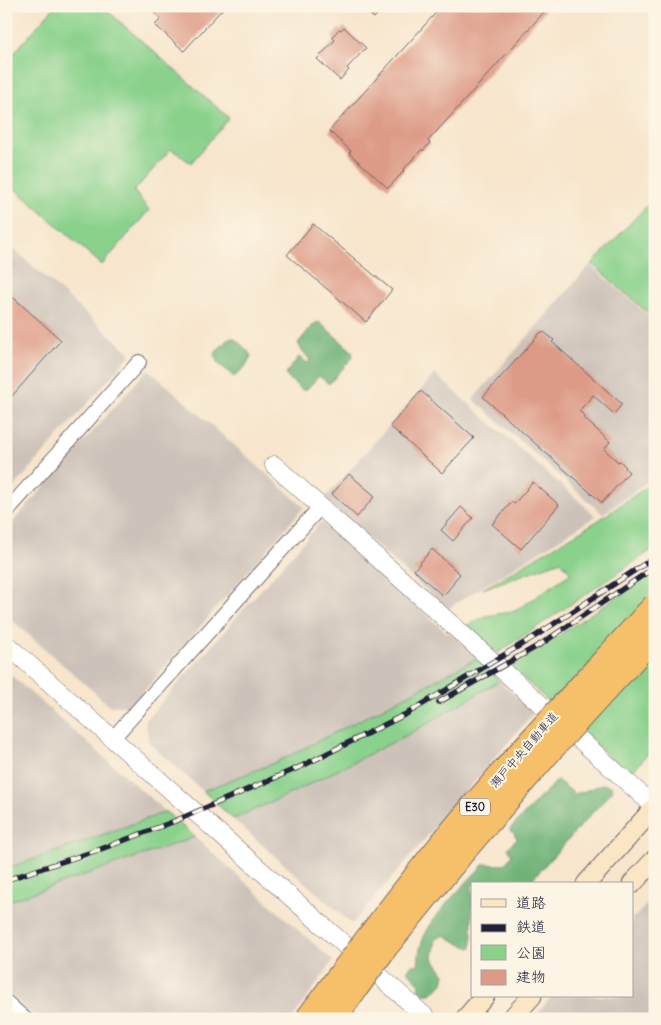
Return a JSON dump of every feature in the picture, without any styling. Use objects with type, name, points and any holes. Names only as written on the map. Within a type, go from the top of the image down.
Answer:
[{"type":"highway","name":"瀬戸中央自動車道","points":[[308,1019],[372,933],[448,838],[534,738],[655,606]]},
{"type":"highway","name":"瀬戸中央自動車道","points":[[333,1019],[385,947],[463,851],[549,751],[655,635]]},
{"type":"main road","points":[[588,882],[655,807]]},
{"type":"main road","points":[[634,882],[655,859]]},
{"type":"main road","points":[[465,1019],[483,998]]},
{"type":"main road","points":[[511,1019],[530,998]]},
{"type":"street","points":[[6,512],[139,362]]},
{"type":"street","points":[[274,465],[655,807]]},
{"type":"street","points":[[113,738],[321,506]]},
{"type":"street","points":[[6,644],[428,1019]]},
{"type":"street","points":[[6,1002],[25,1019]]},
{"type":"shaded area","points":[[6,242],[131,354],[6,496]]},
{"type":"shaded area","points":[[590,265],[655,321],[655,476],[603,514],[473,399]]},
{"type":"shaded area","points":[[148,369],[304,507],[131,706],[110,706],[6,615],[6,530]]},
{"type":"shaded area","points":[[435,374],[596,516],[447,609],[324,499]]},
{"type":"shaded area","points":[[321,522],[446,632],[450,632],[477,658],[279,761],[203,791],[149,743],[145,721]]},
{"type":"shaded area","points":[[6,671],[166,812],[6,868]]},
{"type":"shaded area","points":[[499,681],[534,712],[352,924],[233,819],[296,791],[411,733]]},
{"type":"shaded area","points":[[195,837],[333,961],[292,1019],[37,1019],[6,991],[6,902]]},
{"type":"shaded area","points":[[655,895],[655,1019],[533,1019],[550,998],[634,998],[634,916]]},
{"type":"green space","points":[[55,6],[102,6],[229,118],[191,163],[171,149],[134,191],[149,210],[102,265],[6,181],[6,62]]},
{"type":"green space","points":[[655,197],[655,319],[592,264]]},
{"type":"green space","points":[[319,322],[352,351],[353,357],[329,384],[319,376],[306,390],[302,390],[286,375],[299,357],[307,363],[310,360],[298,343],[314,324]]},
{"type":"green space","points":[[229,338],[234,338],[251,356],[245,367],[234,377],[217,362],[214,354]]},
{"type":"green space","points":[[655,481],[655,548],[498,653],[465,626],[486,616],[515,611],[571,573],[561,561],[483,589],[599,520]]},
{"type":"green space","points":[[655,571],[655,746],[629,775],[511,667]]},
{"type":"green space","points":[[477,658],[499,681],[411,733],[296,791],[233,819],[203,791],[279,761]]},
{"type":"green space","points":[[557,780],[575,794],[602,784],[611,786],[613,790],[530,882],[471,882],[471,948],[444,935],[436,939],[433,958],[445,974],[443,983],[431,994],[423,994],[418,989],[420,984],[407,971],[412,965],[418,965],[422,942],[426,932],[440,911],[484,864],[504,865],[512,855],[508,848],[517,838],[510,829]]},
{"type":"green space","points":[[166,812],[195,837],[6,902],[6,868]]},
{"type":"building","points":[[147,6],[225,6],[184,51],[155,25],[161,19]]},
{"type":"building","points":[[361,6],[384,6],[374,18]]},
{"type":"building","points":[[442,6],[540,6],[545,11],[428,141],[430,143],[423,151],[422,149],[388,188],[349,153],[351,151],[329,131]]},
{"type":"building","points":[[344,27],[366,48],[347,68],[349,70],[340,80],[317,59],[335,40],[332,37],[339,29],[341,30]]},
{"type":"building","points":[[313,224],[392,290],[366,322],[287,255]]},
{"type":"building","points":[[6,291],[61,340],[6,403]]},
{"type":"building","points":[[541,332],[544,332],[554,340],[552,342],[622,404],[614,414],[593,395],[579,411],[610,442],[604,449],[618,462],[620,461],[629,472],[602,503],[483,397]]},
{"type":"building","points":[[421,391],[474,438],[442,473],[390,426]]},
{"type":"building","points":[[349,474],[375,496],[357,517],[332,494]]},
{"type":"building","points":[[533,482],[559,505],[521,549],[492,524],[512,502],[514,504]]},
{"type":"building","points":[[461,507],[473,518],[453,541],[441,530]]},
{"type":"building","points":[[432,549],[460,574],[443,596],[414,570]]},
{"type":"railway","points":[[6,880],[101,849],[175,821],[302,766],[408,713],[537,635],[655,557]]},
{"type":"railway","points":[[439,702],[541,644],[655,567]]}]
